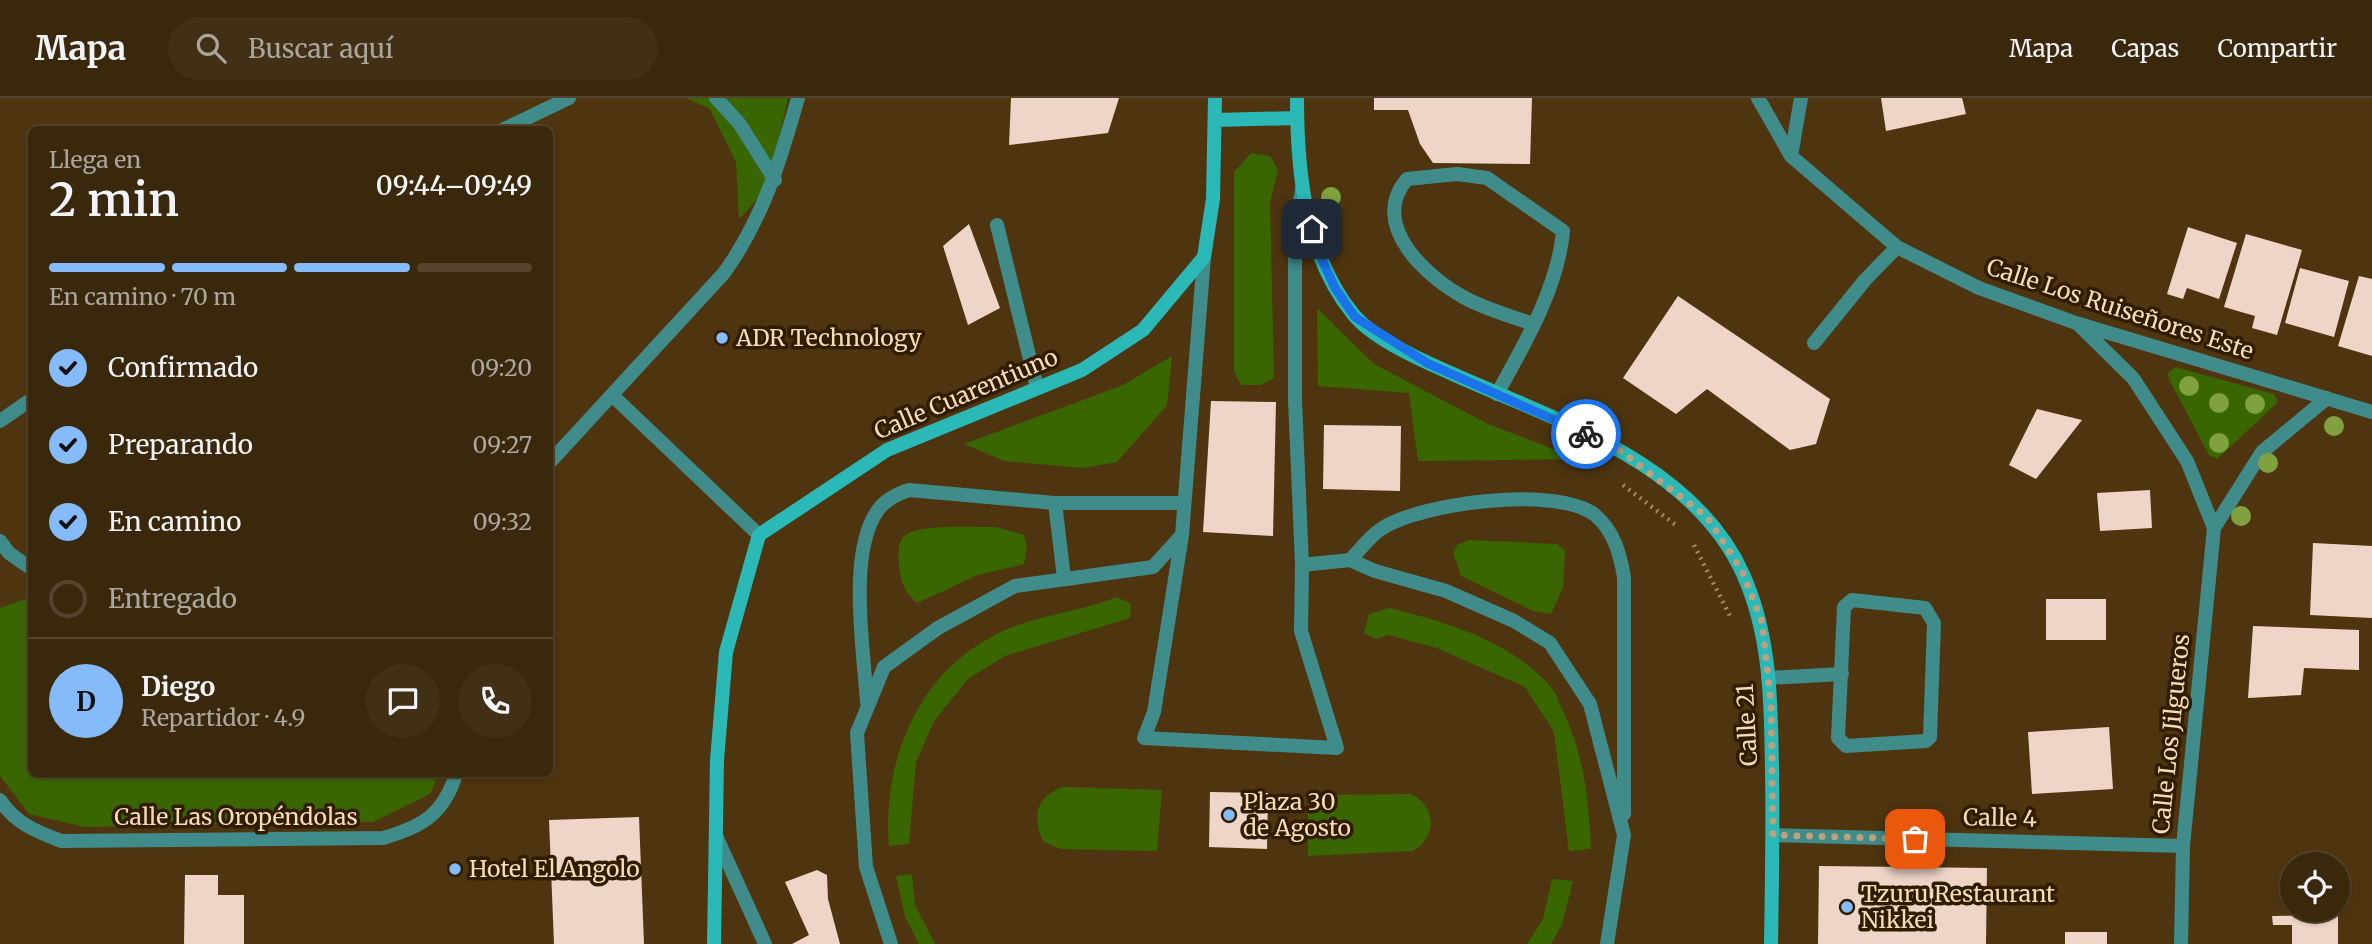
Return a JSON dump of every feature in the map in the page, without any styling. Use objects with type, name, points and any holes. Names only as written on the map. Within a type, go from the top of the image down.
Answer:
[{"type":"street","points":[[510,126],[569,98]]},
{"type":"street","points":[[716,98],[739,123],[775,180]]},
{"type":"street","points":[[553,459],[724,273],[747,242],[775,180],[799,98]]},
{"type":"street","points":[[1215,98],[1213,199],[1205,257],[1182,535],[1154,712],[1144,738],[1338,748],[1301,631],[1302,565],[1295,400],[1295,230],[1302,188]]},
{"type":"street","name":"Calle 21","points":[[1297,98],[1302,188],[1317,249],[1335,288],[1355,317],[1427,363],[1614,446],[1707,517],[1742,571],[1762,622],[1768,678],[1773,835],[1771,944]]},
{"type":"street","name":"Calle Los Ruiseñores Este","points":[[1758,98],[1791,156],[1897,247],[1979,288],[2076,323],[2372,412]]},
{"type":"street","points":[[1791,156],[1801,98]]},
{"type":"street","points":[[1216,120],[1297,118]]},
{"type":"street","points":[[1497,394],[1533,324],[1561,255],[1563,231],[1488,178],[1457,174],[1407,179],[1397,191],[1393,220],[1403,244],[1435,278],[1468,299],[1533,324]]},
{"type":"street","points":[[997,225],[1037,388]]},
{"type":"street","points":[[1814,343],[1865,280],[1897,247]]},
{"type":"street","name":"Calle Cuarentiuno","points":[[759,535],[887,450],[1082,370],[1143,330],[1205,257]]},
{"type":"street","name":"Calle Los Jilgueros","points":[[2076,323],[2140,389],[2187,461],[2214,528]]},
{"type":"street","points":[[613,396],[759,535],[726,652],[717,760],[714,944]]},
{"type":"street","name":"Calle Los Jilgueros","points":[[2181,944],[2183,846],[2214,528],[2262,452],[2327,398]]},
{"type":"street","points":[[0,421],[28,401]]},
{"type":"street","points":[[867,710],[861,577],[866,537],[878,510],[893,495],[909,490],[1055,503],[1184,503]]},
{"type":"street","points":[[1350,560],[1380,529],[1411,515],[1452,505],[1527,498],[1552,501],[1594,514],[1609,530],[1619,551],[1626,598],[1624,835],[1607,944]]},
{"type":"street","points":[[1055,503],[1064,578]]},
{"type":"street","points":[[891,944],[866,867],[857,733],[884,667],[938,628],[1014,586],[1153,567],[1182,535]]},
{"type":"street","points":[[0,541],[9,553],[28,566]]},
{"type":"street","points":[[1302,565],[1350,560],[1375,571],[1446,591],[1514,621],[1550,643],[1590,704],[1624,835]]},
{"type":"street","points":[[1852,600],[1925,608],[1934,623],[1930,737],[1921,743],[1846,746],[1841,743],[1838,737],[1842,674],[1844,607],[1847,603],[1852,600]]},
{"type":"street","points":[[1768,678],[1842,674]]},
{"type":"street","name":"Calle Las Oropéndolas","points":[[0,800],[9,813],[29,829],[61,841],[383,838],[416,829],[449,797],[455,777]]},
{"type":"street","name":"Calle 4","points":[[1773,835],[2183,846]]},
{"type":"street","points":[[716,836],[765,944]]},
{"type":"green space","points":[[686,98],[788,98],[768,187],[739,219],[736,162],[710,109]]},
{"type":"green space","points":[[1251,153],[1270,156],[1278,170],[1270,202],[1274,378],[1260,385],[1241,385],[1234,372],[1234,172]]},
{"type":"green space","points":[[1317,308],[1374,364],[1488,424],[1579,459],[1418,461],[1409,393],[1318,386]]},
{"type":"green space","points":[[1172,356],[1167,405],[1117,462],[1083,468],[1004,461],[964,444],[1123,385]]},
{"type":"green space","points":[[2175,367],[2274,394],[2278,402],[2217,459],[2209,455],[2171,383],[2167,374]]},
{"type":"green space","points":[[996,527],[1024,535],[1027,548],[1024,564],[978,575],[917,603],[909,595],[901,576],[899,555],[900,542],[908,534],[931,528]]},
{"type":"green space","points":[[1469,540],[1557,544],[1565,551],[1563,587],[1551,614],[1533,611],[1461,576],[1453,553],[1457,545]]},
{"type":"green space","points":[[1117,597],[1131,604],[1130,618],[1005,656],[968,679],[934,721],[916,762],[909,844],[889,846],[888,815],[899,753],[910,724],[925,697],[945,673],[968,652],[1009,628]]},
{"type":"green space","points":[[28,598],[28,777],[438,777],[430,794],[373,822],[85,827],[29,814],[0,776],[0,608]]},
{"type":"green space","points":[[1389,608],[1432,619],[1476,635],[1516,657],[1552,688],[1576,743],[1587,795],[1591,849],[1569,851],[1554,732],[1525,687],[1437,648],[1388,635],[1377,639],[1364,633],[1369,614]]},
{"type":"green space","points":[[1064,787],[1162,790],[1157,851],[1061,849],[1044,842],[1038,825],[1039,809],[1047,796]]},
{"type":"green space","points":[[1411,794],[1426,806],[1431,822],[1426,838],[1413,851],[1308,856],[1308,795]]},
{"type":"green space","points":[[912,874],[915,905],[935,944],[919,944],[905,917],[896,876]]},
{"type":"green space","points":[[1552,879],[1573,881],[1562,924],[1551,944],[1527,944],[1543,919]]},
{"type":"building","points":[[1011,98],[1119,98],[1108,133],[1009,145]]},
{"type":"building","points":[[1374,98],[1532,98],[1530,164],[1433,163],[1420,144],[1408,110],[1374,110]]},
{"type":"building","points":[[1881,98],[1962,98],[1966,114],[1886,131]]},
{"type":"building","points":[[969,224],[1000,308],[968,325],[943,246]]},
{"type":"building","points":[[2188,227],[2237,243],[2219,299],[2187,288],[2183,299],[2167,294]]},
{"type":"building","points":[[2246,234],[2302,250],[2277,335],[2252,328],[2255,316],[2224,307]]},
{"type":"building","points":[[2300,268],[2349,281],[2334,337],[2285,323]]},
{"type":"building","points":[[2359,276],[2372,279],[2372,356],[2338,346]]},
{"type":"building","points":[[1678,296],[1830,399],[1816,444],[1790,450],[1707,389],[1676,414],[1623,378]]},
{"type":"building","points":[[1211,401],[1276,402],[1273,536],[1203,532]]},
{"type":"building","points":[[2037,409],[2082,420],[2036,479],[2009,465]]},
{"type":"building","points":[[1324,425],[1401,426],[1400,491],[1323,489]]},
{"type":"building","points":[[2150,490],[2152,528],[2100,531],[2097,493]]},
{"type":"building","points":[[2313,543],[2372,546],[2372,618],[2310,615]]},
{"type":"building","points":[[2046,599],[2106,599],[2106,640],[2046,640]]},
{"type":"building","points":[[2253,626],[2359,630],[2359,670],[2304,668],[2301,695],[2248,698]]},
{"type":"building","points":[[2109,727],[2113,789],[2032,794],[2028,732]]},
{"type":"building","points":[[1210,792],[1268,793],[1267,849],[1209,847]]},
{"type":"building","points":[[639,817],[644,944],[554,944],[549,820]]},
{"type":"building","points":[[1819,866],[1987,868],[1986,944],[1818,944]]},
{"type":"building","points":[[817,870],[827,875],[828,899],[840,944],[792,944],[809,935],[785,882]]},
{"type":"building","points":[[185,875],[218,875],[218,895],[244,895],[244,944],[184,944]]},
{"type":"building","points":[[2272,916],[2280,916],[2280,922],[2338,922],[2338,944],[2292,944],[2292,925],[2273,925]]},
{"type":"building","points":[[2065,932],[2107,932],[2107,944],[2065,944]]},
{"type":"way so far","points":[[1586,434],[1614,446],[1665,482],[1707,517],[1742,571],[1762,622],[1771,704],[1773,835],[1915,839]]},
{"type":"place","name":"ADR Technology","points":[[722,338]]},
{"type":"place","name":"Plaza 30 de Agosto","points":[[1229,815]]},
{"type":"place","name":"Hotel El Angolo","points":[[455,869]]},
{"type":"place","name":"Tzuru Restaurant Nikkei","points":[[1847,907]]},
{"type":"route","points":[[1312,229],[1317,249],[1335,288],[1355,317],[1427,363],[1586,434]]}]
